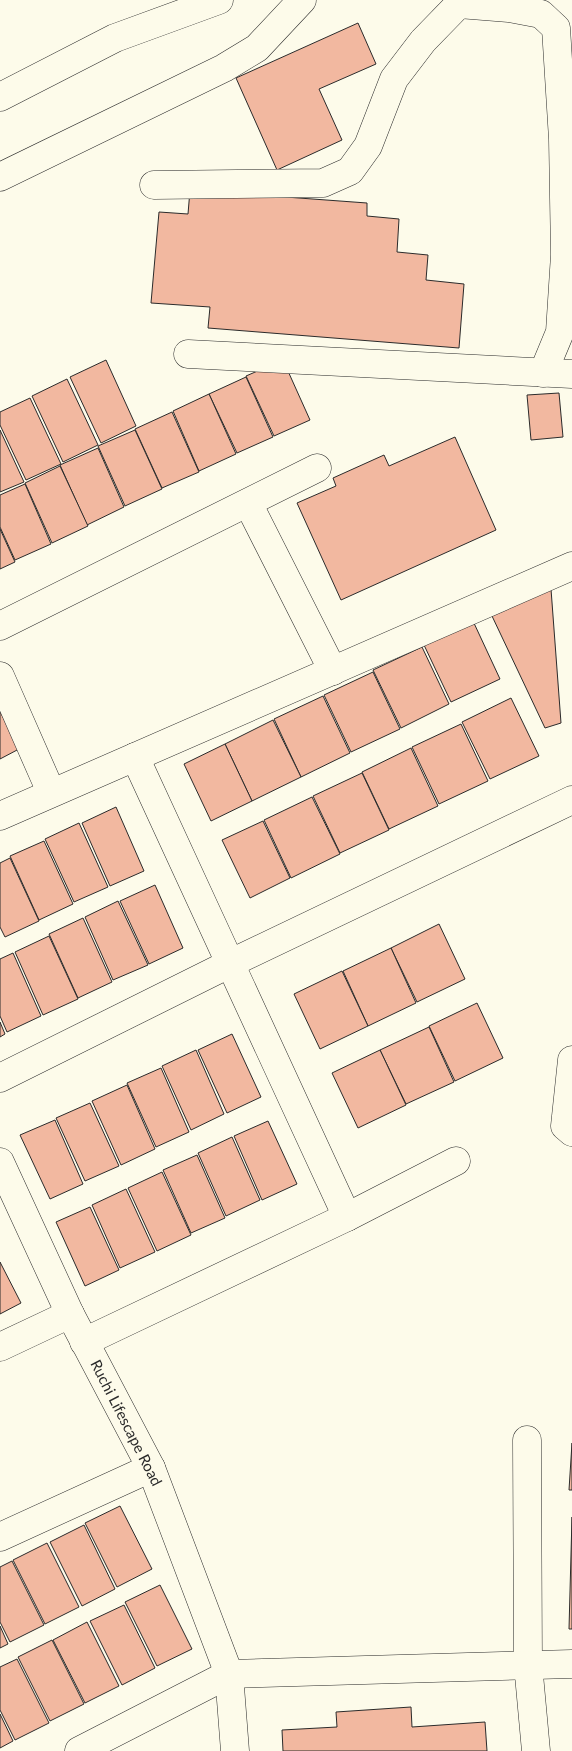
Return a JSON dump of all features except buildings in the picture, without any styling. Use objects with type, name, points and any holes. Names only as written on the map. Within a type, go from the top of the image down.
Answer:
[{"type":"street","points":[[0,97],[115,38],[219,0]]},
{"type":"street","points":[[0,177],[224,68],[257,48],[302,0]]},
{"type":"street","points":[[154,185],[323,183],[350,171],[368,146],[394,79],[423,41],[459,2],[541,14],[556,28],[563,139],[565,255],[560,332],[543,373]]},
{"type":"street","points":[[188,354],[572,374]]},
{"type":"street","points":[[0,626],[316,468]]},
{"type":"street","points":[[248,502],[332,671]]},
{"type":"street","points":[[0,816],[51,792],[572,566]]},
{"type":"street","points":[[0,676],[51,792]]},
{"type":"street","points":[[135,757],[347,1217]]},
{"type":"street","points":[[0,1078],[231,963],[572,800]]},
{"type":"street","points":[[572,1060],[565,1126],[572,1132]]},
{"type":"street","name":"Ruchi Lifescape Road","points":[[0,1162],[70,1314],[151,1468],[229,1674],[235,1751]]},
{"type":"street","points":[[84,1342],[347,1217],[456,1162]]},
{"type":"street","points":[[0,1347],[70,1314]]},
{"type":"street","points":[[527,1440],[528,1664],[536,1751]]},
{"type":"street","points":[[0,1536],[151,1468]]},
{"type":"street","points":[[80,1751],[229,1674],[572,1664]]}]
